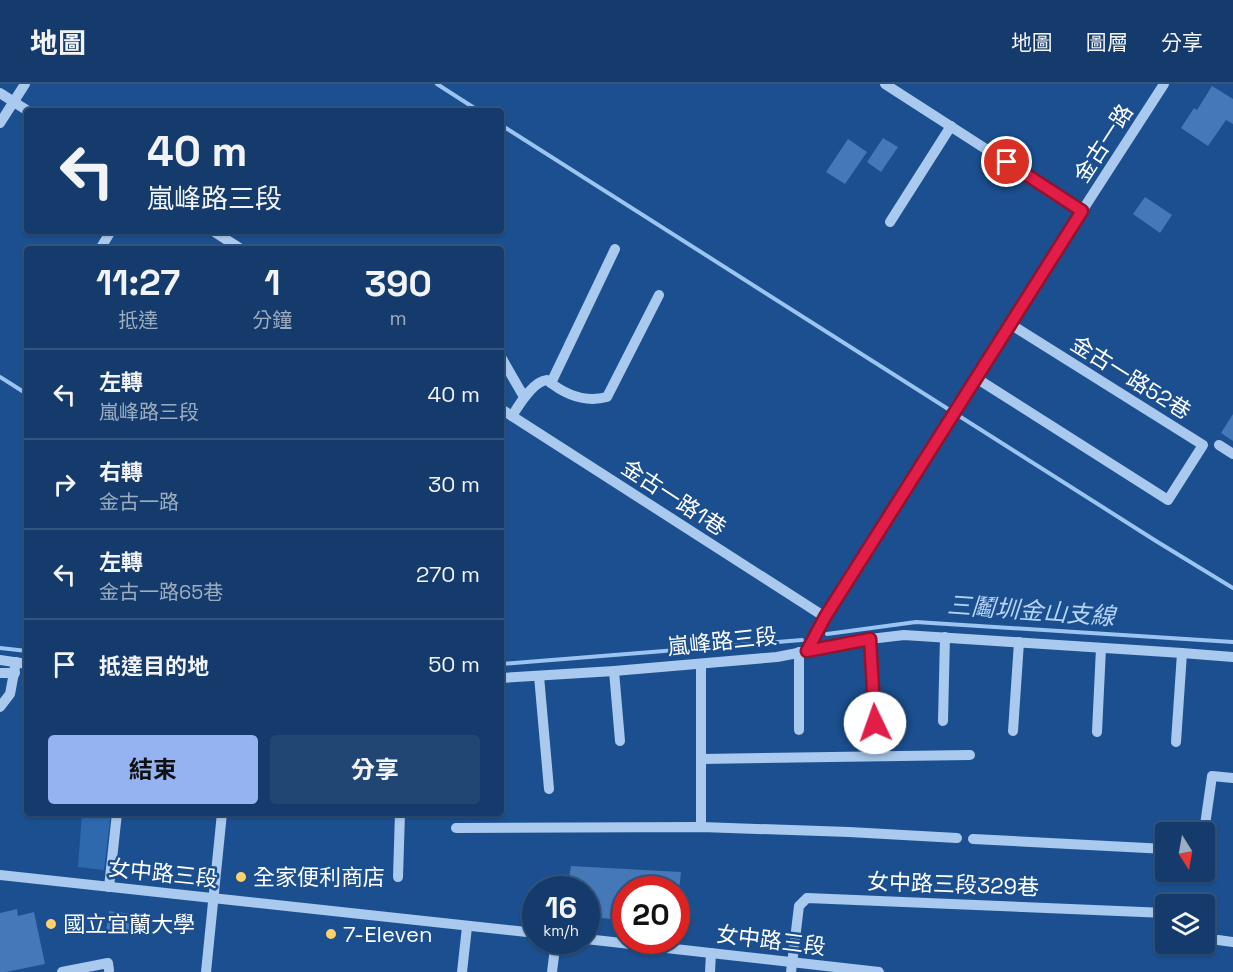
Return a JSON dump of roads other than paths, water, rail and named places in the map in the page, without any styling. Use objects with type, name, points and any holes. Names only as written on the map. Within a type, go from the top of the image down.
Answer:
[{"type":"street","points":[[0,123],[25,84]]},
{"type":"street","points":[[885,84],[1082,211]]},
{"type":"street","name":"金古一路","points":[[803,652],[1164,84]]},
{"type":"street","points":[[0,93],[24,108]]},
{"type":"street","points":[[890,222],[951,126]]},
{"type":"street","points":[[218,234],[236,246]]},
{"type":"street","points":[[551,383],[615,249]]},
{"type":"street","points":[[512,416],[524,397],[542,380],[547,380],[558,388],[583,399],[607,397],[659,295]]},
{"type":"street","name":"金古一路52巷","points":[[976,378],[1168,500],[1203,445],[1010,324]]},
{"type":"street","points":[[504,362],[524,397]]},
{"type":"street","name":"金古一路1巷","points":[[504,411],[825,617]]},
{"type":"street","points":[[1219,445],[1233,454]]},
{"type":"street","name":"嵐峰路三段","points":[[504,678],[777,657],[870,639],[904,635],[1233,657]]},
{"type":"street","points":[[943,721],[945,637]]},
{"type":"street","points":[[870,639],[875,723]]},
{"type":"street","points":[[1013,731],[1018,642]]},
{"type":"street","points":[[1097,732],[1101,648]]},
{"type":"street","points":[[799,729],[803,652]]},
{"type":"street","points":[[1176,742],[1182,652]]},
{"type":"street","points":[[0,660],[19,666]]},
{"type":"street","points":[[701,664],[701,827]]},
{"type":"street","points":[[0,673],[19,666]]},
{"type":"street","points":[[0,707],[10,693],[19,666]]},
{"type":"street","points":[[614,671],[620,741]]},
{"type":"street","points":[[539,676],[549,789]]},
{"type":"street","points":[[701,759],[970,755]]},
{"type":"street","points":[[1205,822],[1212,776],[1233,778]]},
{"type":"street","points":[[109,887],[117,816]]},
{"type":"street","points":[[206,972],[222,816]]},
{"type":"street","points":[[398,877],[400,816]]},
{"type":"street","points":[[456,828],[701,827],[957,838]]},
{"type":"street","points":[[973,839],[1155,848]]},
{"type":"street","name":"女中路三段","points":[[0,875],[522,932]]},
{"type":"street","name":"女中路三段329巷","points":[[791,967],[799,906],[807,898],[1155,912]]},
{"type":"street","points":[[462,972],[467,927]]},
{"type":"street","name":"女中路三段","points":[[600,940],[711,952],[791,967],[878,972]]},
{"type":"street","points":[[1218,940],[1233,942]]},
{"type":"street","points":[[710,972],[711,952]]},
{"type":"street","points":[[552,972],[554,954]]},
{"type":"street","points":[[62,972],[108,963],[109,970]]},
{"type":"waterway","points":[[437,84],[474,108]]},
{"type":"waterway","points":[[504,127],[1233,588]]},
{"type":"waterway","points":[[0,377],[24,392]]},
{"type":"waterway","name":"三鬮圳金山支線","points":[[827,634],[916,622],[1233,642]]},
{"type":"waterway","name":"三鬮圳金山支線","points":[[504,664],[802,640]]},
{"type":"waterway","name":"三鬮圳金山支線","points":[[0,648],[24,651]]},
{"type":"place","name":"全家便利商店","points":[[241,877]]},
{"type":"place","name":"國立宜蘭大學","points":[[51,924]]},
{"type":"place","name":"7-Eleven","points":[[331,934]]}]
